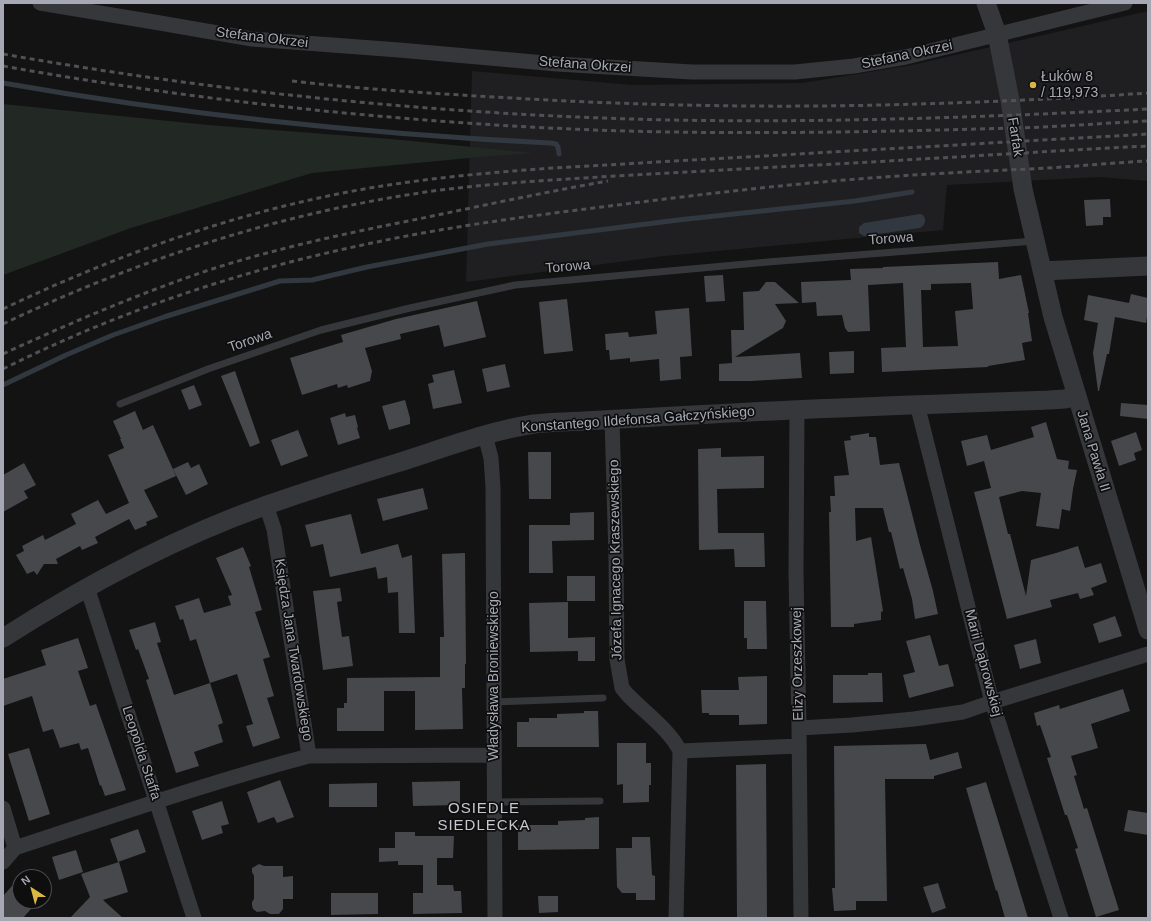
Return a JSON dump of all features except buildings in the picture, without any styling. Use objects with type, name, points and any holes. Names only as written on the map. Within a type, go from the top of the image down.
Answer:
[{"type":"street","name":"Stefana Okrzei","points":[[40,3],[252,39],[557,64],[692,72],[795,72],[854,66],[906,57],[1125,3]]},
{"type":"street","name":"Farfak","points":[[986,3],[997,34],[1010,100],[1023,189],[1042,271]]},
{"type":"street","points":[[1042,271],[1148,266]]},
{"type":"street","name":"Jana Pawła II","points":[[1042,271],[1053,318],[1076,396],[1148,630]]},
{"type":"street","name":"Konstantego Ildefonsa Gałczyńskiego","points":[[3,638],[87,587],[209,528],[266,505],[511,428],[537,424],[612,419],[797,409],[1049,400],[1076,396]]},
{"type":"street","name":"Marii Dąbrowskiej","points":[[917,404],[992,702],[1061,918]]},
{"type":"street","name":"Elizy Orzeszkowej","points":[[797,409],[796,572],[801,918]]},
{"type":"street","name":"Józefa Ignacego Kraszewskiego","points":[[612,419],[617,659],[622,688],[635,703],[670,734],[680,751]]},
{"type":"street","name":"Władysława Broniewskiego","points":[[485,435],[490,458],[493,487],[495,918]]},
{"type":"street","name":"Księdza Jana Twardowskiego","points":[[266,505],[274,529],[309,756],[494,755]]},
{"type":"street","name":"Leopolda Staffa","points":[[87,587],[194,918]]},
{"type":"street","points":[[799,728],[914,720],[963,712],[1148,654]]},
{"type":"street","points":[[676,918],[680,751],[799,746]]},
{"type":"street","points":[[3,862],[16,848],[156,802],[278,764],[309,756]]},
{"type":"street","points":[[3,808],[16,848]]},
{"type":"lane","name":"Torowa","points":[[120,404],[208,369],[321,330],[410,308],[515,285],[768,262],[1035,241]]},
{"type":"lane","points":[[494,702],[603,698]]},
{"type":"lane","points":[[494,802],[600,801]]},
{"type":"shaded area","points":[[1148,11],[1148,181],[1100,177],[947,185],[943,230],[664,256],[466,282],[472,71],[633,85],[802,83],[912,65]]},
{"type":"shaded area","points":[[3,104],[208,125],[391,139],[534,153],[312,173],[131,228],[3,275]]},
{"type":"shaded area","points":[[920,214],[923,215],[925,221],[920,228],[864,236],[859,233],[859,227],[864,223]]},
{"type":"waterway","points":[[3,83],[139,105],[276,122],[413,134],[550,143],[556,144],[559,154]]},
{"type":"waterway","points":[[3,385],[66,355],[113,335],[164,317],[280,281],[312,280],[367,267],[488,244],[678,220],[855,201],[912,192]]},
{"type":"railway","points":[[3,54],[169,80],[335,100],[502,113],[585,117],[669,120],[789,121],[1028,115],[1148,109]]},
{"type":"railway","points":[[3,66],[150,90],[223,100],[446,122],[594,130],[752,133],[857,132],[1032,127],[1148,121]]},
{"type":"railway","points":[[292,81],[444,94],[542,100],[736,106],[833,106],[948,103],[1148,93]]},
{"type":"railway","points":[[3,309],[94,269],[188,234],[284,206],[382,186],[468,175],[553,168],[1148,134]]},
{"type":"railway","points":[[3,324],[54,300],[107,279],[213,241],[267,225],[322,212],[377,200],[433,191],[501,184],[615,176],[1148,146]]},
{"type":"railway","points":[[3,369],[89,330],[132,312],[177,296],[267,268],[312,256],[419,234],[541,215],[779,186],[958,172],[1148,161]]},
{"type":"railway","points":[[3,354],[130,299],[183,279],[235,262],[339,235],[608,181]]},
{"type":"place","name":"Łuków 8 / 119,973","points":[[1033,85]]},
{"type":"district","name":"OSIEDLE SIEDLECKA","points":[[484,818]]}]
